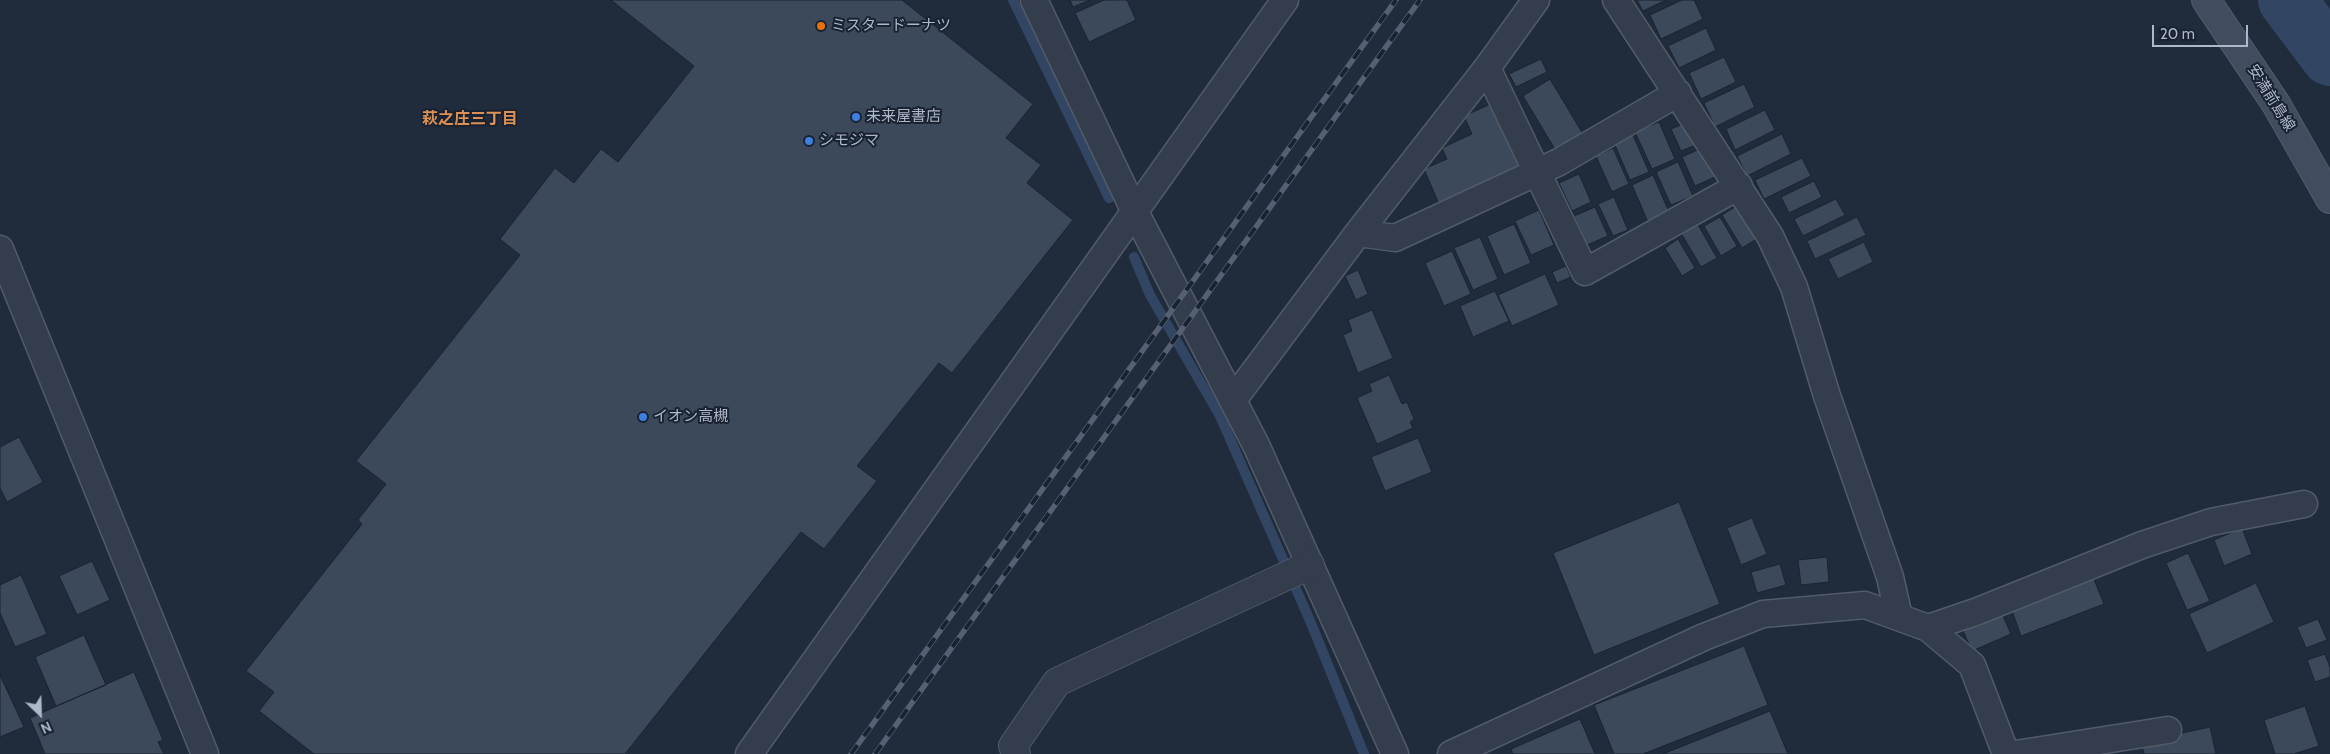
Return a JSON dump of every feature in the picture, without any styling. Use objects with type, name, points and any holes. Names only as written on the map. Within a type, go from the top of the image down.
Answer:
[{"type":"main road","name":"安満前島線","points":[[2206,0],[2276,104],[2330,199]]},
{"type":"street","points":[[1034,0],[1134,210],[1256,445],[1395,754]]},
{"type":"street","points":[[749,754],[1285,0]]},
{"type":"street","points":[[1233,400],[1358,233],[1487,68],[1536,0]]},
{"type":"street","points":[[1616,0],[1739,186],[1770,236],[1794,286],[1828,396],[1890,577],[1899,617]]},
{"type":"street","points":[[1487,68],[1585,272],[1739,186]]},
{"type":"street","points":[[1358,233],[1394,238],[1537,172],[1678,94]]},
{"type":"street","points":[[0,249],[205,754]]},
{"type":"street","points":[[1928,628],[1978,611],[2142,545],[2211,522],[2304,504]]},
{"type":"street","points":[[1016,754],[1012,746],[1057,682],[1310,565]]},
{"type":"street","points":[[1451,754],[1704,637],[1764,614],[1865,605],[1928,628],[1972,665],[2006,754]]},
{"type":"street","points":[[2016,754],[2168,730]]},
{"type":"building","name":"イオン高槻","points":[[611,0],[902,0],[1033,104],[1006,138],[1041,165],[1027,183],[1073,220],[952,373],[939,363],[857,466],[877,481],[824,549],[801,532],[625,754],[314,754],[259,711],[274,692],[246,671],[362,524],[358,520],[386,484],[356,461],[520,255],[500,239],[555,168],[574,183],[601,149],[618,162],[694,66]]},
{"type":"building","points":[[1070,0],[1090,0],[1073,7]]},
{"type":"building","points":[[1104,0],[1127,0],[1136,20],[1089,42],[1075,13]]},
{"type":"building","points":[[1637,0],[1666,0],[1643,11]]},
{"type":"building","points":[[1682,0],[1694,0],[1703,19],[1661,39],[1650,15]]},
{"type":"building","points":[[1706,28],[1716,50],[1679,68],[1668,46]]},
{"type":"building","points":[[1724,57],[1736,82],[1701,99],[1689,73]]},
{"type":"building","points":[[1541,59],[1547,72],[1516,87],[1509,74]]},
{"type":"building","points":[[1550,79],[1583,134],[1556,151],[1523,96]]},
{"type":"building","points":[[1744,84],[1755,107],[1715,127],[1704,103]]},
{"type":"building","points":[[1495,102],[1523,166],[1439,204],[1424,169],[1447,159],[1442,148],[1472,134],[1464,116]]},
{"type":"building","points":[[1765,110],[1775,130],[1735,150],[1726,129]]},
{"type":"building","points":[[1659,122],[1675,159],[1652,169],[1635,132]]},
{"type":"building","points":[[1688,122],[1698,144],[1681,151],[1671,129]]},
{"type":"building","points":[[1782,134],[1791,154],[1747,176],[1737,156]]},
{"type":"building","points":[[1633,135],[1649,172],[1630,180],[1614,143]]},
{"type":"building","points":[[1704,147],[1717,176],[1695,186],[1682,157]]},
{"type":"building","points":[[1613,148],[1629,184],[1612,192],[1596,156]]},
{"type":"building","points":[[1802,158],[1811,176],[1764,199],[1755,180]]},
{"type":"building","points":[[1678,162],[1693,196],[1671,205],[1656,172]]},
{"type":"building","points":[[1579,174],[1591,202],[1572,211],[1559,183]]},
{"type":"building","points":[[1653,175],[1669,212],[1648,222],[1632,185]]},
{"type":"building","points":[[1814,181],[1822,197],[1789,213],[1781,197]]},
{"type":"building","points":[[1614,197],[1628,230],[1613,236],[1598,204]]},
{"type":"building","points":[[1836,199],[1845,215],[1803,236],[1794,219]]},
{"type":"building","points":[[1738,205],[1758,238],[1742,248],[1722,215]]},
{"type":"building","points":[[1595,207],[1608,236],[1587,245],[1574,216]]},
{"type":"building","points":[[1539,210],[1554,245],[1531,255],[1515,221]]},
{"type":"building","points":[[1720,217],[1737,246],[1721,256],[1704,226]]},
{"type":"building","points":[[1857,217],[1866,235],[1815,259],[1807,241]]},
{"type":"building","points":[[1697,223],[1717,258],[1701,267],[1681,233]]},
{"type":"building","points":[[1514,224],[1531,263],[1504,275],[1487,236]]},
{"type":"building","points":[[1480,237],[1498,279],[1473,290],[1454,248]]},
{"type":"building","points":[[1678,239],[1695,268],[1682,276],[1665,248]]},
{"type":"building","points":[[1864,242],[1873,262],[1838,279],[1828,259]]},
{"type":"building","points":[[1452,251],[1471,294],[1444,306],[1425,263]]},
{"type":"building","points":[[1566,266],[1571,277],[1557,283],[1552,272]]},
{"type":"building","points":[[1358,270],[1368,294],[1356,300],[1345,276]]},
{"type":"building","points":[[1545,274],[1559,305],[1512,326],[1498,295]]},
{"type":"building","points":[[1495,291],[1509,321],[1473,337],[1460,306]]},
{"type":"building","points":[[1372,310],[1393,358],[1358,373],[1343,335],[1352,331],[1348,320]]},
{"type":"building","points":[[1389,375],[1402,404],[1407,402],[1414,419],[1410,422],[1413,428],[1377,444],[1357,398],[1372,391],[1369,384]]},
{"type":"building","points":[[19,437],[43,482],[7,502],[0,488],[0,447]]},
{"type":"building","points":[[1418,438],[1432,472],[1385,491],[1371,457]]},
{"type":"building","points":[[1679,502],[1720,604],[1594,655],[1553,553]]},
{"type":"building","points":[[1752,518],[1767,554],[1741,565],[1727,528]]},
{"type":"building","points":[[2242,528],[2252,554],[2224,566],[2214,540]]},
{"type":"building","points":[[2188,553],[2210,601],[2187,610],[2166,563]]},
{"type":"building","points":[[1827,557],[1829,582],[1801,585],[1798,560]]},
{"type":"building","points":[[92,561],[110,600],[77,615],[59,576]]},
{"type":"building","points":[[1780,564],[1786,585],[1757,593],[1751,572]]},
{"type":"building","points":[[21,575],[47,634],[15,647],[0,613],[0,585]]},
{"type":"building","points":[[2093,577],[2104,604],[2021,636],[2011,608]]},
{"type":"building","points":[[2256,583],[2274,622],[2207,653],[2189,614]]},
{"type":"building","points":[[2000,609],[2011,634],[1972,651],[1961,626]]},
{"type":"building","points":[[2318,619],[2327,640],[2306,648],[2297,627]]},
{"type":"building","points":[[84,635],[106,685],[56,706],[35,657]]},
{"type":"building","points":[[1744,646],[1768,705],[1643,754],[1614,754],[1594,705]]},
{"type":"building","points":[[2325,654],[2330,667],[2330,677],[2315,682],[2307,660]]},
{"type":"building","points":[[134,672],[163,740],[158,742],[164,754],[45,754],[30,718]]},
{"type":"building","points":[[0,675],[24,727],[0,737]]},
{"type":"building","points":[[2305,706],[2319,746],[2294,754],[2275,754],[2264,720]]},
{"type":"building","points":[[1770,711],[1788,754],[1663,754]]},
{"type":"building","points":[[1580,719],[1595,754],[1513,754],[1511,749]]},
{"type":"building","points":[[2210,727],[2216,754],[2144,754],[2141,742]]},
{"type":"waterway","points":[[1013,0],[1109,198]]},
{"type":"waterway","points":[[2287,0],[2330,57]]},
{"type":"waterway","points":[[1134,257],[1150,295],[1220,416],[1311,623],[1364,754]]},
{"type":"railway","points":[[851,754],[1396,0]]},
{"type":"railway","points":[[875,754],[1420,0]]},
{"type":"place","name":"ミスタードーナツ","points":[[821,26]]},
{"type":"place","name":"未来屋書店","points":[[856,117]]},
{"type":"place","name":"シモジマ","points":[[809,141]]},
{"type":"place","name":"イオン高槻","points":[[643,417]]},
{"type":"district","name":"萩之庄三丁目","points":[[470,119]]}]
